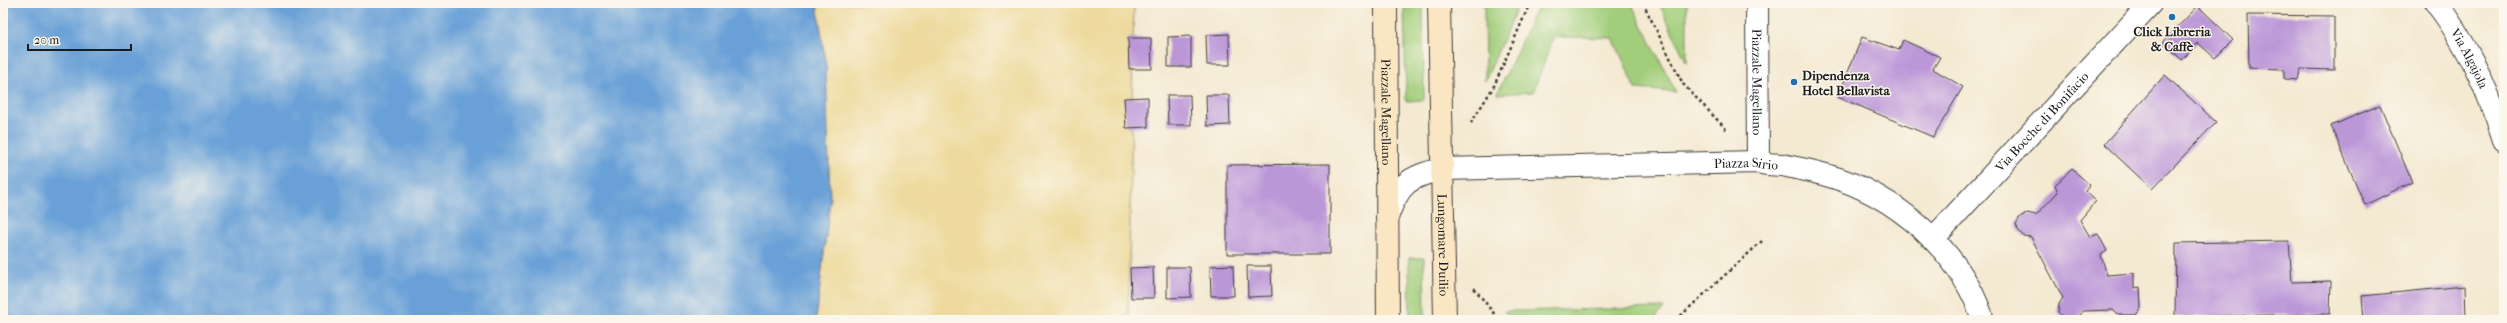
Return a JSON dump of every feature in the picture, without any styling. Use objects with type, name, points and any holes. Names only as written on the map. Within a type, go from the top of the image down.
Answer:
[{"type":"main road","name":"Piazzale Magellano","points":[[1386,3],[1388,121],[1386,221]]},
{"type":"main road","points":[[1440,3],[1442,169]]},
{"type":"main road","name":"Lungomare Duilio","points":[[1442,169],[1445,320]]},
{"type":"main road","points":[[1386,221],[1388,320]]},
{"type":"street","name":"Piazzale Magellano","points":[[1757,3],[1758,162]]},
{"type":"street","name":"Via Bocche di Bonifacio","points":[[1933,239],[2151,3]]},
{"type":"street","name":"Via Algajola","points":[[2436,3],[2468,55],[2486,91],[2504,140]]},
{"type":"street","name":"Piazza Sirio","points":[[1386,221],[1395,195],[1406,182],[1422,174],[1442,169],[1758,162],[1826,175],[1866,190],[1897,209],[1933,239],[1966,284],[1983,320]]},
{"type":"path","points":[[1470,124],[1494,86],[1530,3]]},
{"type":"path","points":[[1643,3],[1683,84],[1758,162]]},
{"type":"path","points":[[1676,320],[1762,241]]},
{"type":"green space","points":[[1404,3],[1423,3],[1424,100],[1406,101]]},
{"type":"green space","points":[[1484,3],[1519,3],[1485,81]]},
{"type":"green space","points":[[1539,3],[1631,3],[1676,92],[1636,89],[1613,38],[1554,37],[1533,92],[1497,94]]},
{"type":"green space","points":[[1659,3],[1687,3],[1687,64]]},
{"type":"green space","points":[[1409,258],[1424,258],[1425,320],[1410,320]]},
{"type":"green space","points":[[1664,308],[1654,320],[1512,320],[1504,311]]},
{"type":"sand","points":[[817,3],[1134,3],[1128,320],[816,320],[830,201],[826,66]]},
{"type":"water","points":[[3,3],[817,3],[826,66],[830,201],[816,320],[3,320]]},
{"type":"building","points":[[2198,6],[2233,40],[2215,58],[2198,43],[2182,60],[2163,42]]},
{"type":"building","points":[[2248,15],[2334,16],[2334,70],[2301,69],[2298,80],[2284,79],[2284,69],[2249,68]]},
{"type":"building","points":[[1229,34],[1230,65],[1207,65],[1206,35]]},
{"type":"building","points":[[1191,36],[1191,67],[1168,67],[1168,37]]},
{"type":"building","points":[[1862,37],[1899,50],[1903,40],[1940,57],[1933,69],[1963,87],[1933,137],[1838,97]]},
{"type":"building","points":[[1128,38],[1151,38],[1152,69],[1129,69]]},
{"type":"building","points":[[2165,75],[2216,122],[2152,189],[2104,144]]},
{"type":"building","points":[[1167,95],[1190,95],[1191,125],[1168,125]]},
{"type":"building","points":[[1206,95],[1229,95],[1230,125],[1207,126]]},
{"type":"building","points":[[1148,97],[1148,127],[1126,128],[1124,98]]},
{"type":"building","points":[[2380,105],[2412,182],[2365,205],[2331,126]]},
{"type":"building","points":[[1330,164],[1330,254],[1227,254],[1227,165]]},
{"type":"building","points":[[2072,169],[2090,185],[2085,191],[2096,201],[2080,220],[2090,237],[2098,234],[2107,251],[2101,255],[2107,275],[2134,273],[2134,288],[2140,287],[2141,308],[2136,315],[2118,315],[2113,310],[2083,311],[2079,317],[2073,320],[2064,318],[2058,312],[2059,304],[2063,298],[2031,237],[2023,236],[2018,230],[2016,224],[2020,217],[2027,213],[2036,215],[2058,192],[2055,185]]},
{"type":"building","points":[[2289,241],[2292,282],[2331,281],[2330,314],[2175,317],[2176,243]]},
{"type":"building","points":[[1233,265],[1234,296],[1211,296],[1210,266]]},
{"type":"building","points":[[1247,266],[1271,266],[1272,296],[1248,297]]},
{"type":"building","points":[[1153,267],[1154,298],[1131,298],[1130,268]]},
{"type":"building","points":[[1167,267],[1190,267],[1191,297],[1167,298]]},
{"type":"building","points":[[2465,286],[2466,319],[2364,320],[2362,296]]},
{"type":"place","name":"Click Libreria & Caffè","points":[[2172,17]]},
{"type":"place","name":"Dipendenza Hotel Bellavista","points":[[1794,82]]}]
